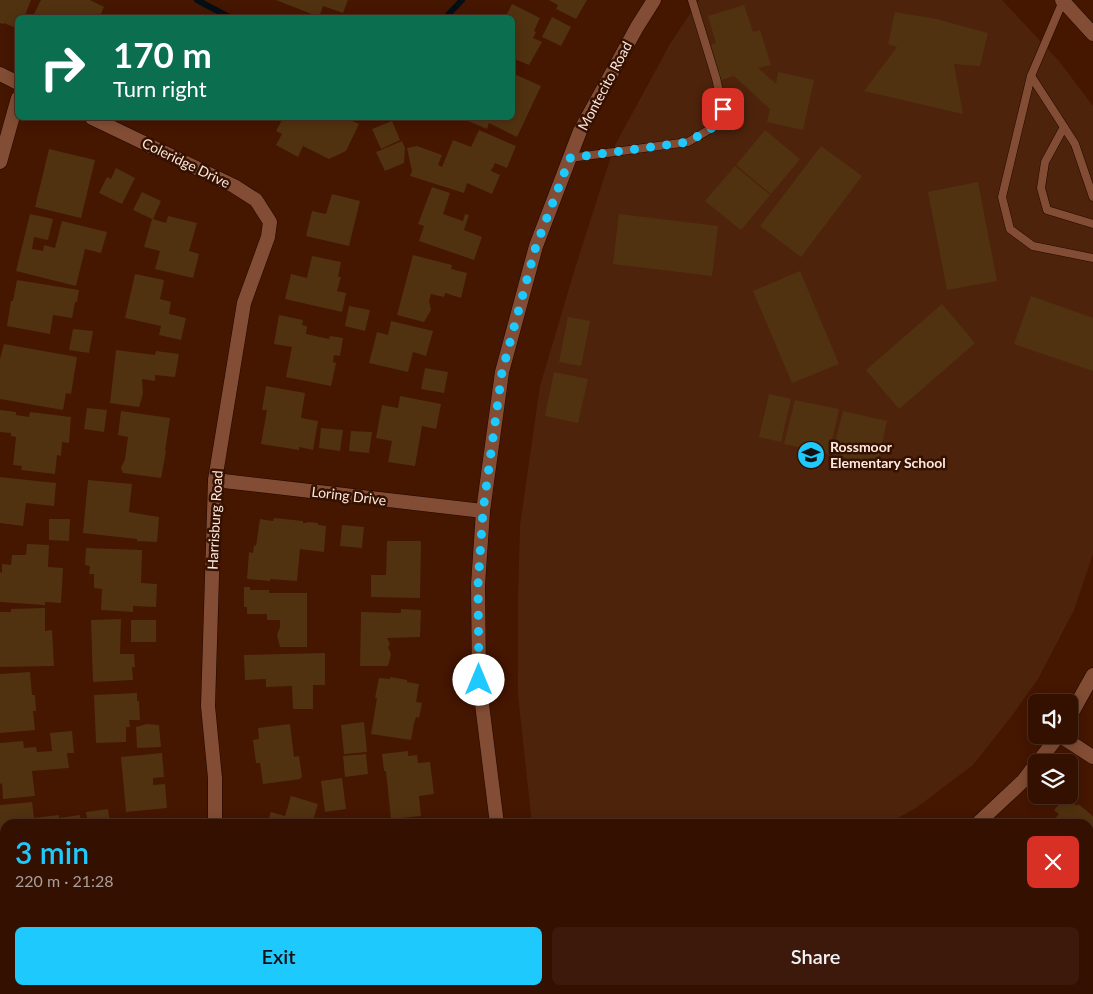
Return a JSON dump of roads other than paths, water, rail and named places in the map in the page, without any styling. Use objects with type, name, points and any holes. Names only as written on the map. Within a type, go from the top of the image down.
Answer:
[{"type":"street","name":"Montecito Road","points":[[496,819],[479,680],[478,585],[483,511],[502,372],[536,246],[580,131],[637,27],[654,0]]},
{"type":"street","points":[[1062,0],[1093,34]]},
{"type":"street","points":[[0,74],[15,82]]},
{"type":"street","points":[[0,162],[15,109]]},
{"type":"street","name":"Coleridge Drive","points":[[96,120],[234,186],[256,200],[270,222]]},
{"type":"street","name":"Harrisburg Road","points":[[215,819],[215,778],[208,706],[215,480],[244,303],[268,237],[270,222]]},
{"type":"street","name":"Loring Drive","points":[[215,480],[483,511]]},
{"type":"street","points":[[1078,702],[1093,675]]},
{"type":"street","points":[[1044,754],[1052,744]]},
{"type":"street","points":[[1073,744],[1093,757]]},
{"type":"street","points":[[982,819],[1028,775]]},
{"type":"lane","points":[[570,158],[688,142],[712,128],[723,109],[716,78],[692,0]]},
{"type":"lane","points":[[1062,0],[1030,76],[1002,197],[1010,229],[1033,246],[1093,258]]},
{"type":"lane","points":[[1030,76],[1075,144],[1093,197]]},
{"type":"lane","points":[[1064,128],[1045,162],[1041,188],[1047,210],[1093,224]]},
{"type":"waterway","points":[[197,0],[225,15]]},
{"type":"waterway","points":[[448,15],[462,0]]},
{"type":"place","name":"Rossmoor Elementary School","points":[[811,455]]}]
